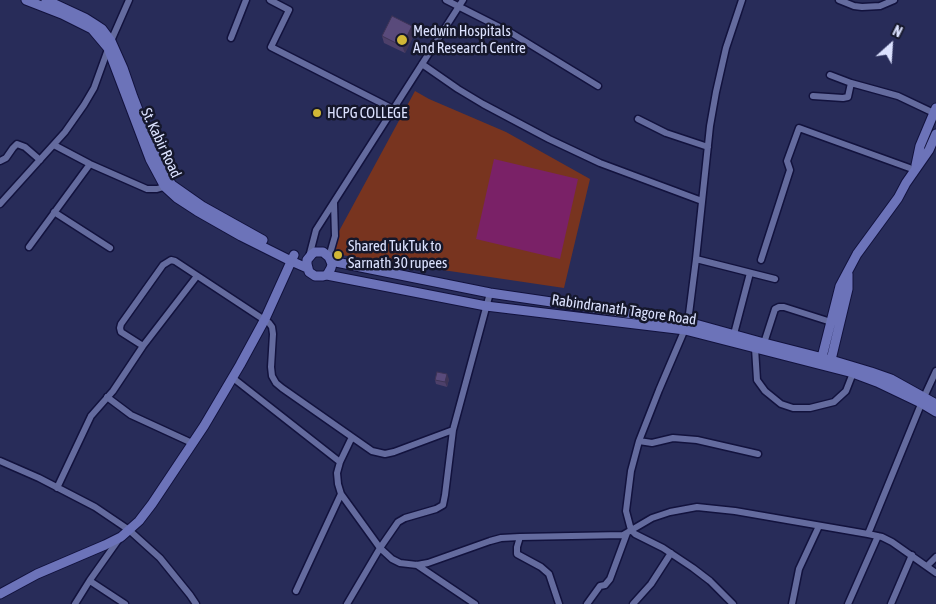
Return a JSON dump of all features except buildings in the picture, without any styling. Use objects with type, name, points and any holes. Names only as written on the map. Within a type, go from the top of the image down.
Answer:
[{"type":"main road","name":"St. Kabir Road","points":[[26,0],[62,14],[92,29],[109,45]]},
{"type":"main road","name":"St. Kabir Road","points":[[46,0],[96,24],[102,29],[123,68],[168,186],[293,258],[308,262]]},
{"type":"main road","points":[[915,170],[920,146],[935,111]]},
{"type":"main road","points":[[826,362],[840,286],[856,254],[890,209],[929,150],[936,134]]},
{"type":"main road","name":"Rabindranath Tagore Road","points":[[936,404],[922,400],[826,362],[734,334],[490,293],[330,259],[323,252],[315,252],[308,262],[309,272],[315,276],[327,275],[486,306],[686,326],[755,348],[826,362],[871,372],[891,379],[922,400],[936,412]]},
{"type":"main road","points":[[0,594],[37,574],[121,537],[139,521],[192,444],[233,378],[265,319],[293,258]]},
{"type":"main road","points":[[327,275],[331,268],[330,259]]},
{"type":"main road","points":[[826,362],[848,289],[848,271]]},
{"type":"street","points":[[0,204],[65,132],[94,88],[109,45],[128,0]]},
{"type":"street","points":[[231,38],[246,0]]},
{"type":"street","points":[[270,0],[289,10],[270,47],[394,108]]},
{"type":"street","points":[[446,0],[513,34],[598,86]]},
{"type":"street","points":[[308,262],[316,230],[463,0]]},
{"type":"street","points":[[588,604],[600,586],[605,585],[610,580],[629,532],[626,503],[631,471],[639,441],[686,326],[716,92],[722,62],[742,0]]},
{"type":"street","points":[[838,0],[862,7],[880,6],[894,0]]},
{"type":"street","points":[[422,64],[483,104],[557,143],[600,163],[702,201]]},
{"type":"street","points":[[830,75],[898,96],[935,111]]},
{"type":"street","points":[[813,96],[848,97],[851,83]]},
{"type":"street","points":[[638,118],[666,132],[708,147]]},
{"type":"street","points":[[761,260],[790,170],[787,161],[799,128],[915,170]]},
{"type":"street","points":[[0,161],[6,158],[18,144],[25,146],[40,160]]},
{"type":"street","points":[[54,145],[90,164],[147,189],[158,189],[168,186]]},
{"type":"street","points":[[28,247],[90,164]]},
{"type":"street","points":[[330,259],[335,236],[334,202]]},
{"type":"street","points":[[54,212],[110,248]]},
{"type":"street","points":[[696,259],[775,279]]},
{"type":"street","points":[[143,346],[121,332],[121,324],[163,265],[171,260],[175,260],[265,319],[272,328],[271,367],[272,376],[276,383],[372,451],[385,454],[453,430]]},
{"type":"street","points":[[734,334],[750,273]]},
{"type":"street","points":[[58,488],[91,416],[113,391],[143,346],[197,276]]},
{"type":"street","points":[[347,604],[380,548],[398,522],[405,518],[436,509],[442,505],[445,495],[453,430],[490,293]]},
{"type":"street","points":[[764,343],[775,310],[779,307],[784,306],[832,322]]},
{"type":"street","points":[[755,348],[757,380],[765,391],[781,404],[793,408],[810,408],[834,402],[846,391],[853,373]]},
{"type":"street","points":[[868,534],[922,400],[936,371]]},
{"type":"street","points":[[233,378],[340,462]]},
{"type":"street","points":[[107,397],[131,416],[192,444]]},
{"type":"street","points":[[352,438],[340,462],[337,474],[341,494],[380,548],[392,559],[400,563],[417,565],[428,563],[490,540],[520,537],[618,536],[629,532],[652,518],[670,512],[697,508],[735,512],[878,536],[892,542],[936,572]]},
{"type":"street","points":[[639,441],[652,443],[673,438],[696,440],[758,454]]},
{"type":"street","points":[[0,462],[39,478],[96,507],[129,530],[160,558],[196,604]]},
{"type":"street","points":[[296,591],[341,494]]},
{"type":"street","points":[[792,604],[799,569],[819,526]]},
{"type":"street","points":[[629,532],[670,553],[710,581],[733,604]]},
{"type":"street","points":[[848,604],[878,536]]},
{"type":"street","points":[[75,604],[121,537]]},
{"type":"street","points":[[520,537],[517,554],[541,567],[549,574],[560,604]]},
{"type":"street","points":[[633,604],[651,584],[670,553]]},
{"type":"street","points":[[891,604],[912,555]]},
{"type":"street","points":[[927,566],[936,557]]},
{"type":"street","points":[[417,565],[475,604]]},
{"type":"street","points":[[90,581],[125,604]]},
{"type":"shaded area","points":[[415,91],[429,99],[506,132],[590,179],[564,288],[335,254],[338,233]]},
{"type":"shaded area","points":[[494,159],[578,179],[560,259],[476,239]]},
{"type":"place","name":"Medwin Hospitals And Research Centre","points":[[402,40]]},
{"type":"place","name":"HCPG COLLEGE","points":[[317,113]]},
{"type":"place","name":"Shared TukTuk to Sarnath 30 rupees","points":[[338,255]]}]
